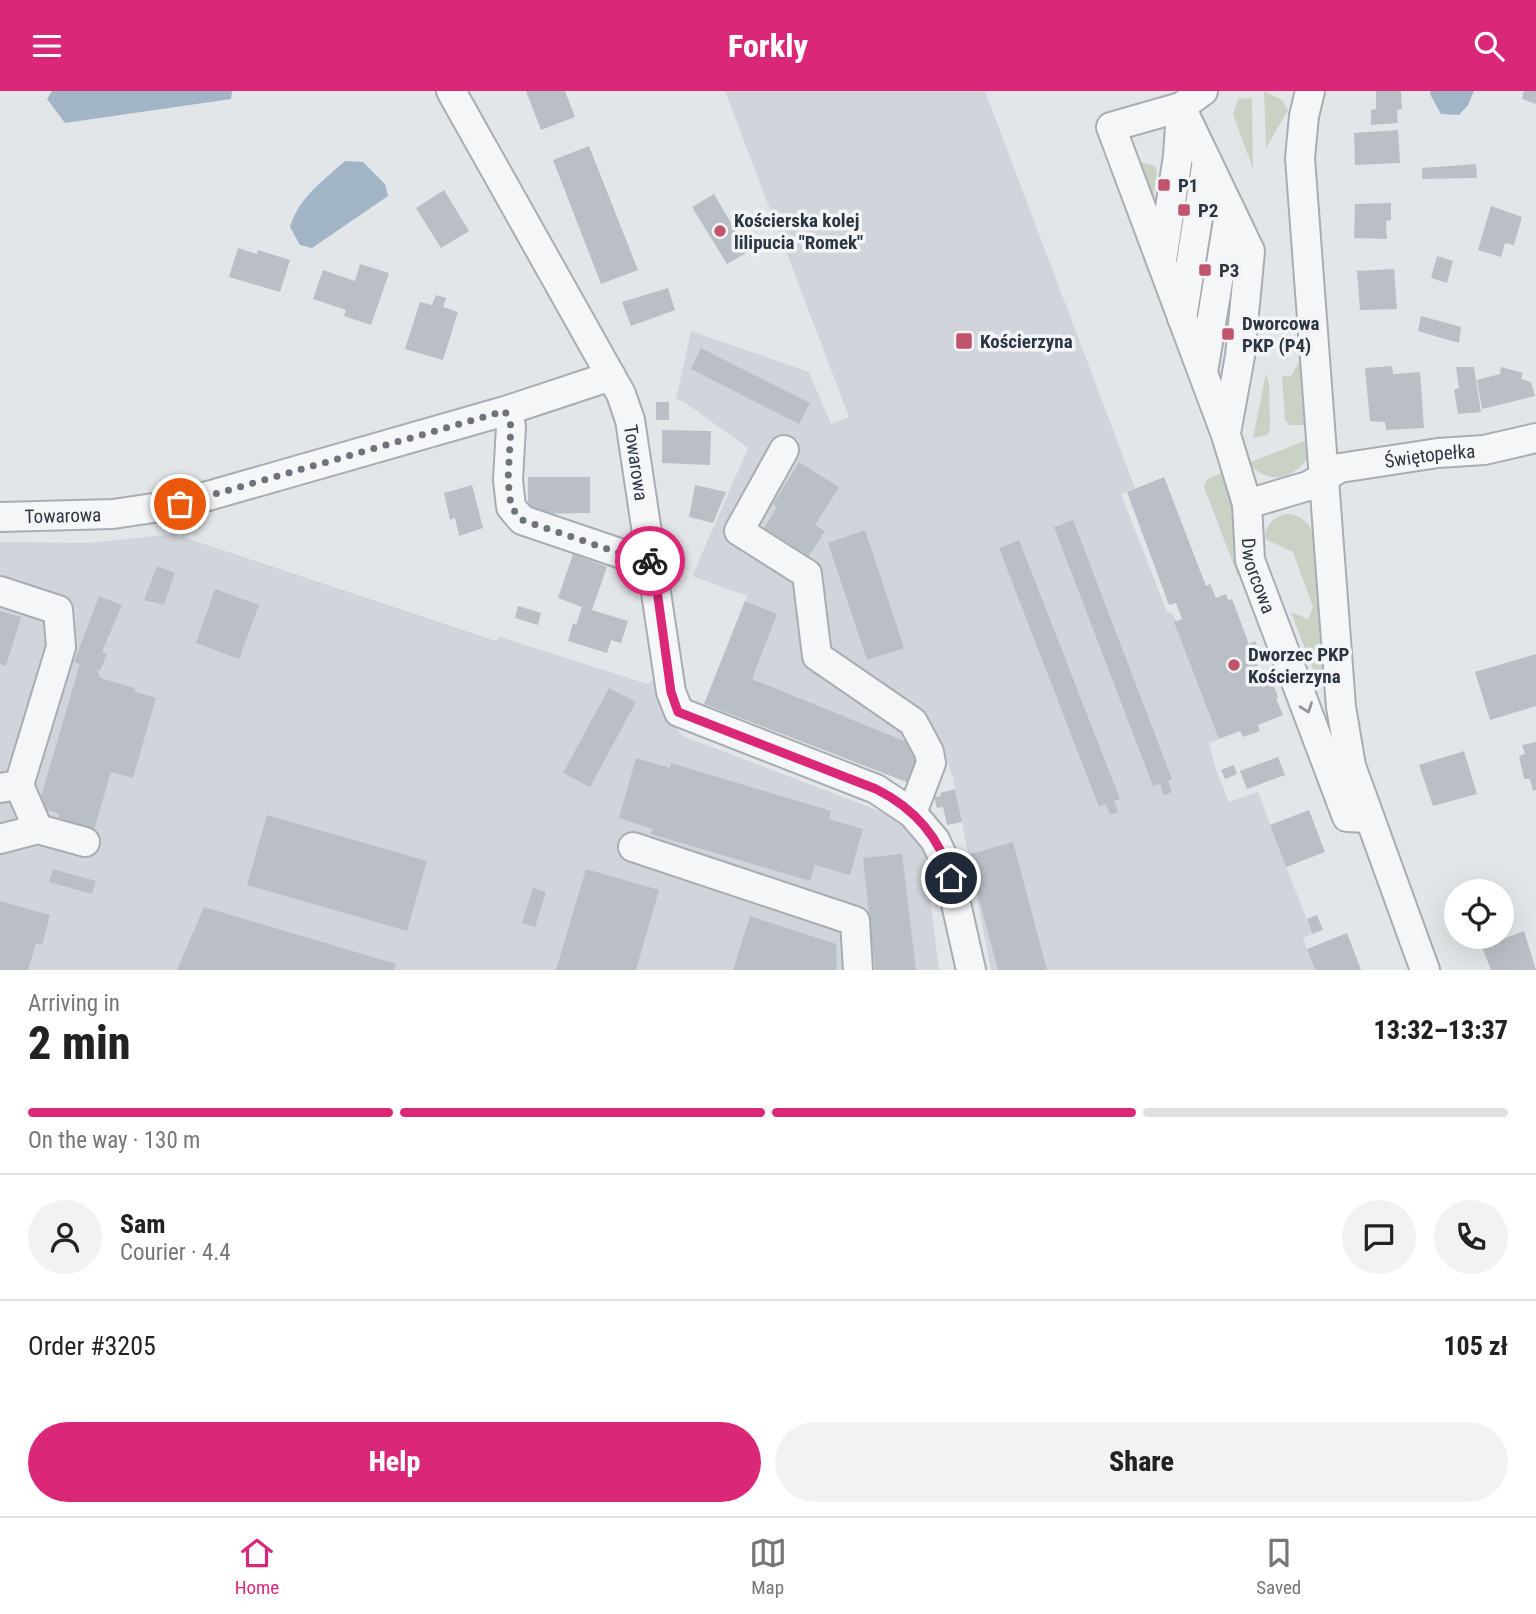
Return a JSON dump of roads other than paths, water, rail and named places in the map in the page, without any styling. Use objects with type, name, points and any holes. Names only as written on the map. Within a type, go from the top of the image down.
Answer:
[{"type":"street","name":"Towarowa","points":[[451,91],[621,394],[630,420],[671,692],[678,712],[876,789],[912,813],[935,840],[948,868],[971,970]]},
{"type":"street","points":[[1310,91],[1304,116],[1300,157],[1341,707],[1351,766],[1425,970]]},
{"type":"street","points":[[1192,99],[1111,127],[1226,435],[1247,504],[1308,486],[1324,477]]},
{"type":"street","points":[[1192,99],[1207,161],[1250,251],[1240,356],[1226,435]]},
{"type":"street","points":[[1161,264],[1178,156],[1192,99]]},
{"type":"street","points":[[1182,320],[1207,161]]},
{"type":"street","points":[[1203,372],[1230,209]]},
{"type":"street","name":"Towarowa","points":[[0,517],[113,514],[180,504],[505,411],[611,376]]},
{"type":"street","points":[[505,411],[511,426],[508,480],[511,507],[522,520],[637,559],[653,561]]},
{"type":"street","name":"Świętopełka","points":[[1324,477],[1340,468],[1438,453],[1485,450],[1536,438]]},
{"type":"street","points":[[784,450],[738,531],[807,574],[817,656],[913,722],[929,752],[931,763],[912,813]]},
{"type":"street","name":"Dworcowa","points":[[1247,504],[1250,560],[1348,817],[1369,818]]},
{"type":"street","points":[[0,591],[58,610],[61,647],[10,786],[38,829]]},
{"type":"street","points":[[0,839],[38,829],[85,842]]},
{"type":"street","points":[[633,847],[855,921],[858,970]]},
{"type":"water","points":[[52,91],[232,91],[231,99],[65,123],[47,99]]},
{"type":"water","points":[[1430,91],[1474,91],[1468,105],[1459,115],[1441,114]]},
{"type":"water","points":[[345,161],[363,162],[385,184],[388,196],[312,248],[300,245],[290,227],[294,216],[313,190]]},
{"type":"place","name":"P1","points":[[1164,185]]},
{"type":"place","name":"P2","points":[[1184,210]]},
{"type":"place","name":"Kościerska kolej lilipucia \"Romek\"","points":[[720,231]]},
{"type":"place","name":"P3","points":[[1205,270]]},
{"type":"place","name":"Dworcowa PKP (P4)","points":[[1228,334]]},
{"type":"place","name":"Kościerzyna","points":[[964,341]]},
{"type":"place","name":"Dworzec PKP Kościerzyna","points":[[1234,665]]}]
